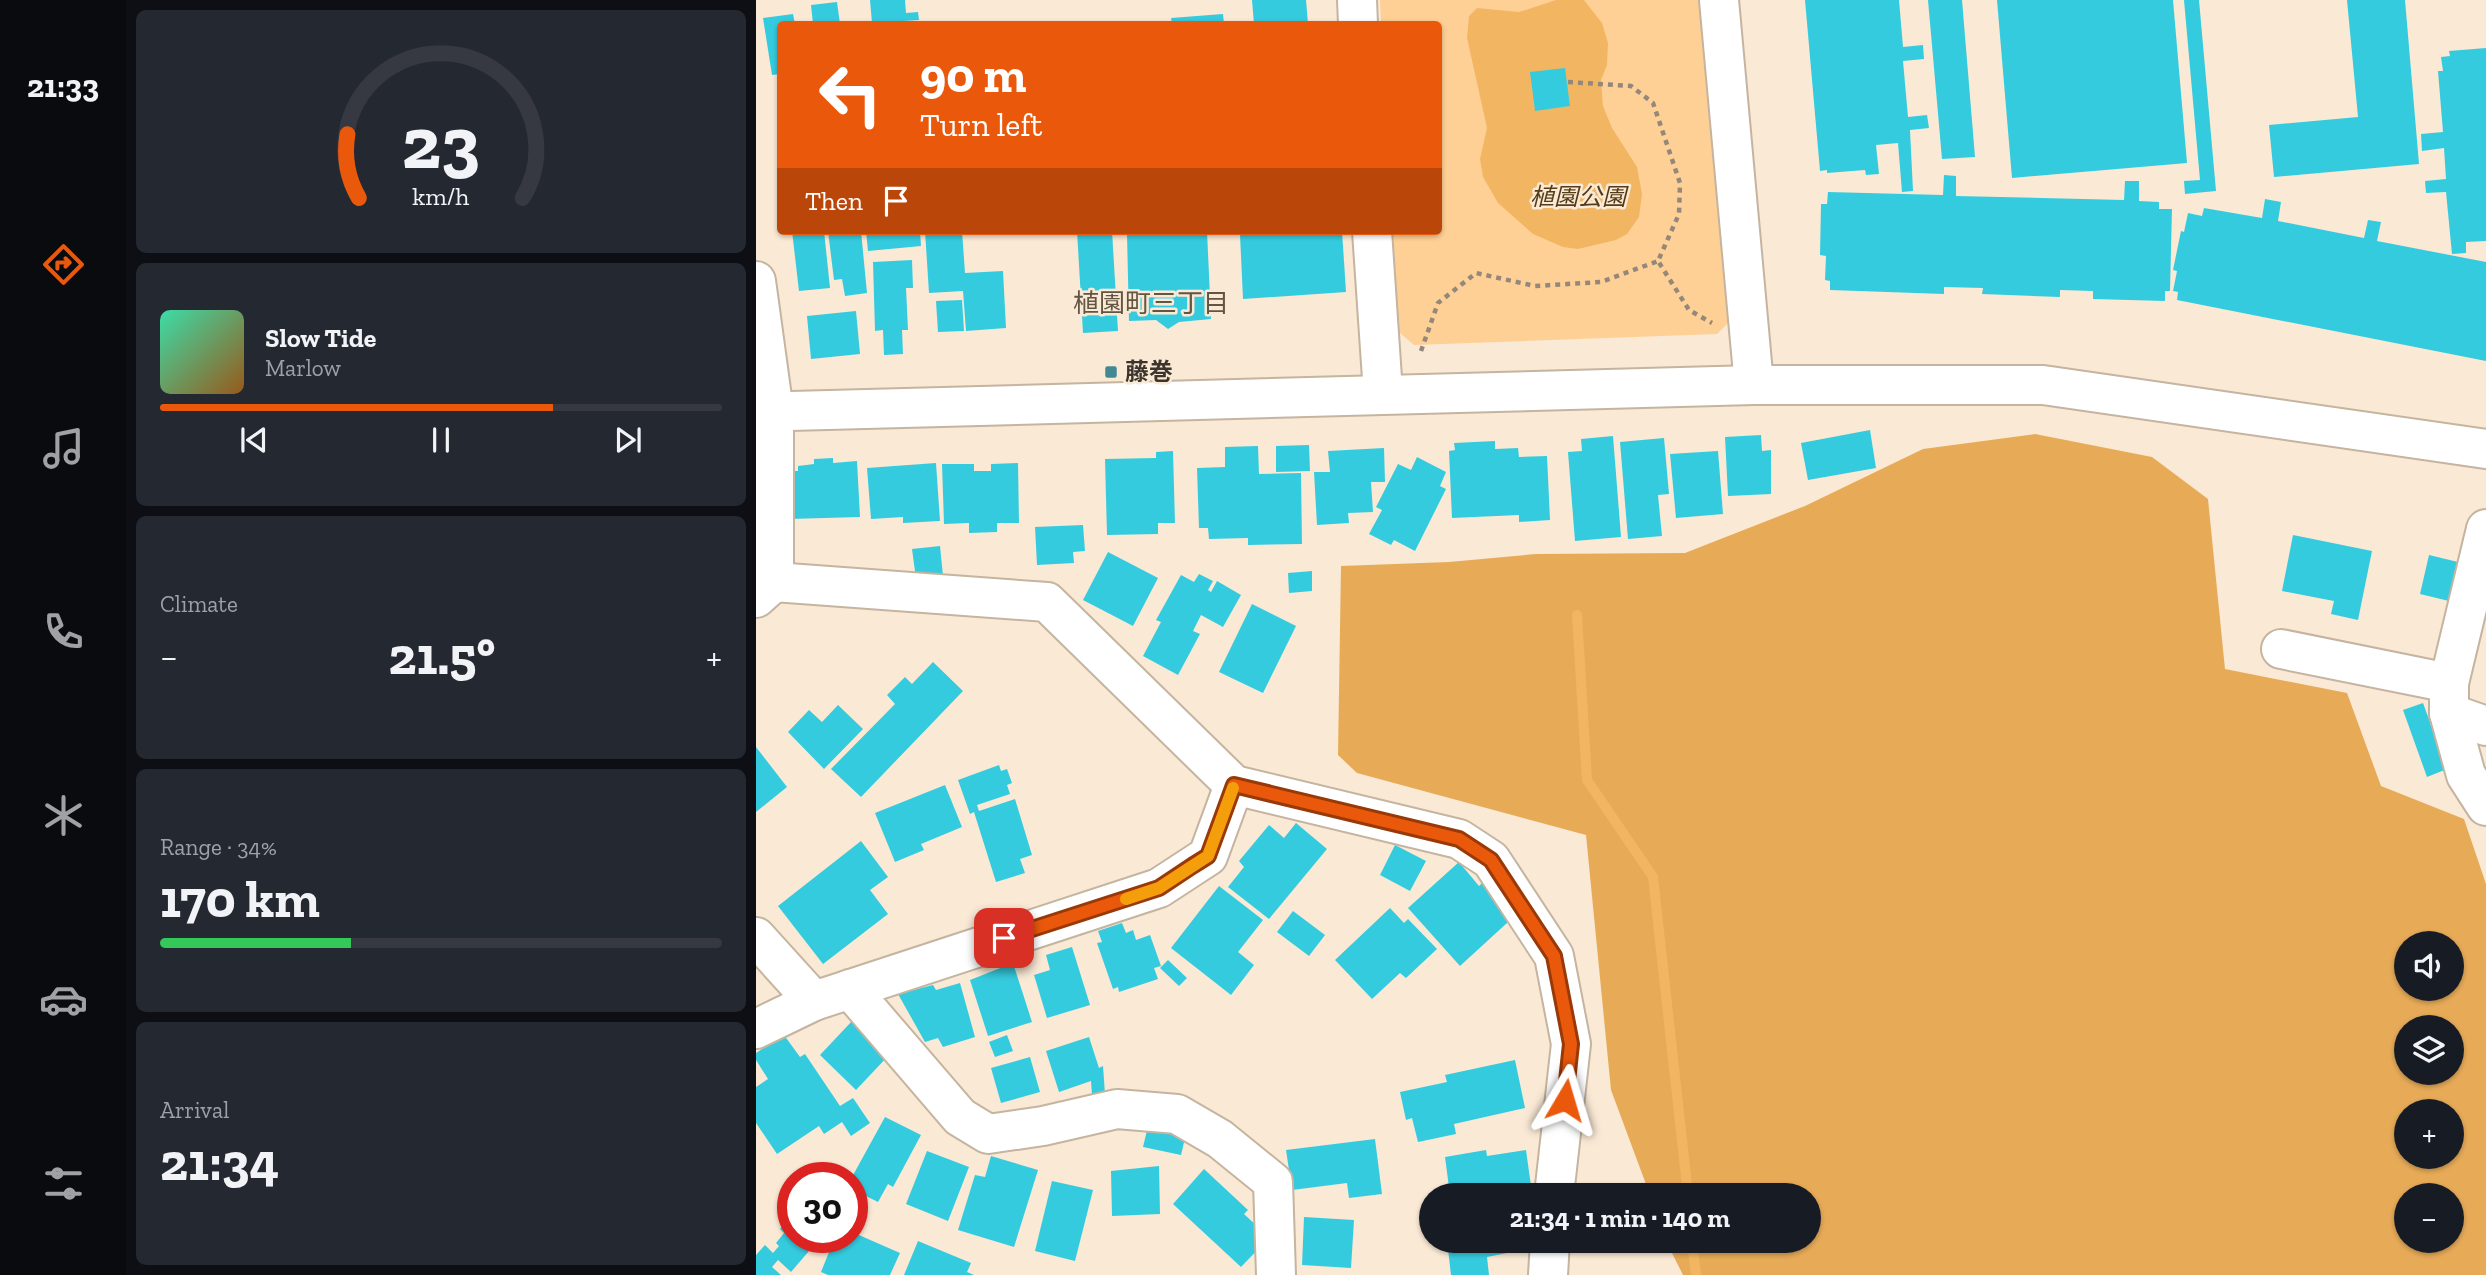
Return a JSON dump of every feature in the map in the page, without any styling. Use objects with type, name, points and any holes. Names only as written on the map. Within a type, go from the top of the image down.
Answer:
[{"type":"street","points":[[1357,0],[1358,21]]},
{"type":"street","points":[[1719,0],[1754,384]]},
{"type":"street","points":[[1372,235],[1383,393]]},
{"type":"street","points":[[756,282],[765,412],[765,590],[1047,602],[1234,785],[1459,839],[1491,860],[1554,956],[1571,1044],[1555,1183]]},
{"type":"street","points":[[765,412],[1754,384],[2043,385],[2486,449]]},
{"type":"street","points":[[2486,529],[2449,698],[2466,775],[2486,806]]},
{"type":"street","points":[[2281,649],[2449,698],[2486,726]]},
{"type":"street","points":[[756,1029],[814,1001],[1159,888],[1208,856],[1234,785]]},
{"type":"street","points":[[756,937],[814,1001]]},
{"type":"street","points":[[850,989],[960,1117],[988,1134],[1117,1109],[1177,1114],[1220,1139],[1273,1182],[1276,1275]]},
{"type":"street","points":[[1548,1275],[1549,1253]]},
{"type":"path","points":[[1421,356],[1422,345],[1438,303],[1476,273],[1535,286],[1601,282],[1658,261],[1679,214],[1680,183],[1653,103],[1631,86],[1568,82]]},
{"type":"path","points":[[1658,261],[1689,310],[1713,324],[1717,334]]},
{"type":"green space","name":"植園公園","points":[[1380,0],[1701,0],[1728,323],[1717,334],[1414,345],[1399,332],[1393,235],[1442,235],[1442,21],[1381,21]]},
{"type":"shaded area","points":[[1556,0],[1584,0],[1602,23],[1608,43],[1607,65],[1601,80],[1603,106],[1612,128],[1637,167],[1642,194],[1639,217],[1627,234],[1616,240],[1578,249],[1563,247],[1533,234],[1498,203],[1483,177],[1480,159],[1487,128],[1467,38],[1469,16],[1477,8],[1519,12]]},
{"type":"shaded area","points":[[2035,434],[2152,457],[2208,499],[2225,669],[2347,693],[2381,786],[2464,819],[2486,884],[2486,1275],[1683,1275],[1672,1253],[1821,1253],[1821,1183],[1646,1183],[1611,1090],[1586,835],[1357,773],[1338,755],[1341,566],[1449,562],[1536,554],[1685,553],[1805,506],[1923,449]]},
{"type":"building","points":[[870,0],[905,0],[906,13],[918,12],[919,20],[903,21],[872,21]]},
{"type":"building","points":[[1252,0],[1306,0],[1308,21],[1254,21]]},
{"type":"building","points":[[1805,0],[1899,0],[1903,47],[1923,45],[1924,59],[1903,61],[1908,117],[1927,115],[1929,128],[1910,130],[1913,191],[1902,192],[1898,143],[1876,145],[1879,174],[1866,175],[1865,170],[1827,173],[1827,170],[1820,171]]},
{"type":"building","points":[[1928,0],[1962,0],[1975,157],[1942,159]]},
{"type":"building","points":[[1997,0],[2173,0],[2187,163],[2012,178]]},
{"type":"building","points":[[2184,0],[2199,0],[2216,191],[2185,194],[2184,181],[2200,180]]},
{"type":"building","points":[[2347,0],[2405,0],[2419,164],[2274,177],[2269,125],[2358,117]]},
{"type":"building","points":[[837,2],[840,21],[813,21],[811,5]]},
{"type":"building","points":[[793,14],[794,21],[777,21],[777,74],[772,75],[763,18]]},
{"type":"building","points":[[1223,14],[1224,21],[1172,21],[1171,18]]},
{"type":"building","points":[[2486,48],[2486,241],[2466,242],[2466,253],[2452,254],[2446,192],[2426,193],[2425,181],[2446,179],[2444,148],[2422,151],[2421,134],[2443,132],[2438,71],[2443,71],[2441,57],[2450,56],[2449,51]]},
{"type":"building","points":[[1565,68],[1570,106],[1535,111],[1530,72]]},
{"type":"building","points":[[1944,175],[1956,176],[1956,196],[2124,200],[2125,181],[2139,181],[2139,201],[2159,202],[2159,209],[2172,209],[2170,291],[2165,291],[2165,301],[2093,299],[2093,291],[2060,290],[2060,297],[1982,294],[1983,288],[1944,287],[1944,294],[1830,290],[1830,281],[1825,280],[1826,256],[1820,255],[1821,204],[1827,204],[1828,192],[1943,195]]},
{"type":"building","points":[[2265,199],[2281,202],[2278,221],[2364,238],[2368,220],[2381,222],[2377,241],[2486,262],[2486,361],[2177,300],[2178,292],[2173,291],[2177,271],[2173,270],[2181,231],[2184,232],[2188,213],[2202,216],[2204,208],[2262,218]]},
{"type":"building","points":[[792,235],[824,235],[830,288],[799,291]]},
{"type":"building","points":[[828,235],[861,235],[867,293],[845,296],[842,279],[834,280]]},
{"type":"building","points":[[866,235],[920,235],[921,246],[868,251]]},
{"type":"building","points":[[925,235],[962,235],[965,273],[1003,271],[1006,328],[966,331],[963,291],[929,293]]},
{"type":"building","points":[[1077,235],[1112,235],[1118,331],[1083,333]]},
{"type":"building","points":[[1127,235],[1207,235],[1211,319],[1179,322],[1168,329],[1156,320],[1129,321]]},
{"type":"building","points":[[1240,235],[1342,235],[1346,292],[1243,299]]},
{"type":"building","points":[[912,260],[913,288],[906,288],[908,330],[902,330],[903,354],[884,355],[883,330],[875,331],[873,262]]},
{"type":"building","points":[[962,300],[964,331],[938,332],[936,301]]},
{"type":"building","points":[[856,311],[860,354],[811,359],[807,316]]},
{"type":"building","points":[[1870,430],[1876,468],[1808,480],[1801,443]]},
{"type":"building","points":[[1761,435],[1762,451],[1771,450],[1771,494],[1728,496],[1725,437]]},
{"type":"building","points":[[1613,436],[1621,537],[1575,541],[1568,452],[1582,451],[1581,439]]},
{"type":"building","points":[[1664,438],[1669,494],[1658,495],[1662,536],[1628,539],[1620,442]]},
{"type":"building","points":[[1495,441],[1495,449],[1518,448],[1519,457],[1547,456],[1550,520],[1519,522],[1519,515],[1452,518],[1449,451],[1455,450],[1454,443]]},
{"type":"building","points":[[1309,445],[1310,471],[1276,472],[1276,446]]},
{"type":"building","points":[[1258,446],[1259,474],[1301,473],[1302,544],[1248,545],[1248,538],[1209,539],[1208,528],[1199,528],[1197,468],[1225,467],[1225,447]]},
{"type":"building","points":[[1384,448],[1385,482],[1371,482],[1373,512],[1348,513],[1349,523],[1317,525],[1314,472],[1330,472],[1328,451]]},
{"type":"building","points":[[1173,451],[1175,523],[1158,523],[1158,534],[1107,535],[1105,459],[1156,458],[1156,452]]},
{"type":"building","points":[[1718,451],[1723,514],[1676,518],[1670,454]]},
{"type":"building","points":[[1417,457],[1446,472],[1440,486],[1446,489],[1415,551],[1394,540],[1391,545],[1369,534],[1382,510],[1376,507],[1398,464],[1411,470]]},
{"type":"building","points":[[833,458],[833,463],[857,461],[860,517],[789,519],[786,471],[798,471],[798,466],[814,464],[814,459]]},
{"type":"building","points":[[936,463],[940,521],[903,523],[903,517],[871,519],[867,468]]},
{"type":"building","points":[[1018,463],[1019,523],[997,523],[997,532],[969,533],[969,523],[944,524],[942,464],[974,464],[974,471],[991,471],[991,464]]},
{"type":"building","points":[[1083,525],[1085,551],[1073,552],[1074,563],[1037,565],[1035,527]]},
{"type":"building","points":[[2293,535],[2372,551],[2358,620],[2331,614],[2334,601],[2282,591]]},
{"type":"building","points":[[940,546],[943,576],[916,579],[912,549]]},
{"type":"building","points":[[1108,552],[1158,578],[1133,626],[1083,600]]},
{"type":"building","points":[[2429,555],[2458,562],[2449,601],[2420,594]]},
{"type":"building","points":[[1312,571],[1312,591],[1289,593],[1288,573]]},
{"type":"building","points":[[1199,574],[1213,581],[1208,590],[1211,592],[1217,581],[1241,595],[1223,627],[1201,615],[1193,631],[1200,634],[1178,675],[1143,656],[1161,622],[1156,620],[1181,575],[1194,582]]},
{"type":"building","points":[[1252,604],[1296,626],[1263,693],[1219,672]]},
{"type":"building","points":[[933,662],[963,691],[861,797],[831,769],[895,704],[887,695],[905,677],[912,684]]},
{"type":"building","points":[[2423,703],[2447,769],[2427,777],[2403,710]]},
{"type":"building","points":[[838,705],[863,729],[824,769],[788,732],[809,710],[822,722]]},
{"type":"building","points":[[756,747],[787,787],[756,812]]},
{"type":"building","points":[[999,765],[1001,771],[1007,769],[1012,783],[1007,785],[1010,794],[977,805],[979,811],[1015,799],[1032,855],[1020,859],[1025,873],[996,882],[974,812],[970,814],[958,780]]},
{"type":"building","points":[[945,785],[962,827],[921,844],[924,850],[895,862],[875,813]]},
{"type":"building","points":[[1296,823],[1327,849],[1269,919],[1228,887],[1244,867],[1239,861],[1269,825],[1284,838]]},
{"type":"building","points":[[861,841],[888,877],[870,890],[888,914],[823,964],[778,906]]},
{"type":"building","points":[[1395,845],[1426,861],[1410,891],[1380,875]]},
{"type":"building","points":[[1459,862],[1479,886],[1488,877],[1519,912],[1460,966],[1408,908]]},
{"type":"building","points":[[1219,886],[1263,920],[1238,952],[1254,965],[1231,995],[1171,948]]},
{"type":"building","points":[[1390,908],[1404,923],[1408,919],[1437,949],[1406,978],[1400,973],[1372,999],[1335,960]]},
{"type":"building","points":[[1293,911],[1325,935],[1309,956],[1277,932]]},
{"type":"building","points":[[1122,923],[1126,933],[1133,930],[1136,940],[1150,935],[1161,966],[1154,968],[1158,979],[1119,992],[1118,987],[1113,989],[1097,943],[1102,942],[1098,931]]},
{"type":"building","points":[[1072,947],[1090,1005],[1047,1018],[1034,975],[1050,970],[1046,955]]},
{"type":"building","points":[[1168,960],[1187,978],[1179,986],[1160,968]]},
{"type":"building","points":[[1013,963],[1032,1022],[988,1036],[970,980]]},
{"type":"building","points":[[960,983],[975,1037],[943,1047],[938,1038],[925,1042],[898,994],[933,985],[936,990]]},
{"type":"building","points":[[853,1020],[889,1055],[856,1090],[820,1055]]},
{"type":"building","points":[[784,1035],[800,1057],[805,1054],[840,1106],[853,1098],[870,1123],[851,1136],[842,1122],[824,1134],[819,1126],[777,1154],[756,1123],[756,1087],[768,1079],[756,1060],[756,1053]]},
{"type":"building","points":[[1007,1035],[1013,1051],[995,1057],[989,1042]]},
{"type":"building","points":[[1089,1037],[1099,1068],[1103,1066],[1105,1094],[1092,1095],[1091,1081],[1059,1092],[1046,1051]]},
{"type":"building","points":[[1030,1057],[1040,1092],[1001,1103],[991,1068]]},
{"type":"building","points":[[1515,1060],[1525,1108],[1454,1124],[1456,1134],[1418,1142],[1412,1118],[1406,1120],[1400,1092],[1447,1082],[1445,1075]]},
{"type":"building","points":[[885,1117],[921,1135],[893,1187],[888,1184],[878,1202],[868,1197],[868,1162],[860,1162]]},
{"type":"building","points":[[1148,1126],[1186,1134],[1181,1155],[1143,1147]]},
{"type":"building","points":[[1375,1139],[1382,1194],[1349,1198],[1347,1183],[1292,1190],[1286,1150]]},
{"type":"building","points":[[1486,1150],[1487,1156],[1526,1150],[1531,1183],[1448,1183],[1445,1157]]},
{"type":"building","points":[[927,1151],[969,1167],[948,1221],[906,1204]]},
{"type":"building","points":[[991,1156],[1038,1170],[1014,1247],[958,1230],[975,1175],[985,1177]]},
{"type":"building","points":[[1159,1166],[1160,1214],[1112,1216],[1111,1171]]},
{"type":"building","points":[[1204,1169],[1248,1210],[1244,1214],[1260,1229],[1265,1242],[1241,1267],[1173,1204]]},
{"type":"building","points":[[1052,1181],[1093,1190],[1075,1261],[1035,1251]]},
{"type":"building","points":[[1304,1217],[1354,1220],[1351,1268],[1302,1265]]},
{"type":"building","points":[[868,1239],[900,1253],[890,1275],[828,1275],[821,1272],[829,1253],[868,1253]]},
{"type":"building","points":[[918,1241],[971,1263],[967,1272],[974,1275],[904,1275]]},
{"type":"building","points":[[765,1245],[773,1253],[777,1248],[777,1253],[807,1253],[791,1272],[778,1260],[772,1267],[781,1275],[756,1275],[756,1255]]},
{"type":"building","points":[[1448,1253],[1507,1253],[1487,1257],[1489,1275],[1451,1275]]},
{"type":"waterway","points":[[1577,615],[1587,780],[1653,877],[1687,1183]]},
{"type":"waterway","points":[[1693,1253],[1696,1275]]},
{"type":"slow traffic","points":[[1126,899],[1159,888],[1208,856],[1233,788]]},
{"type":"place","name":"藤巻","points":[[1111,372]]},
{"type":"district","name":"植園町三丁目","points":[[1151,303]]},
{"type":"route","points":[[1004,938],[1159,888],[1208,856],[1234,785],[1459,839],[1491,860],[1554,956],[1571,1044],[1565,1100]]}]
